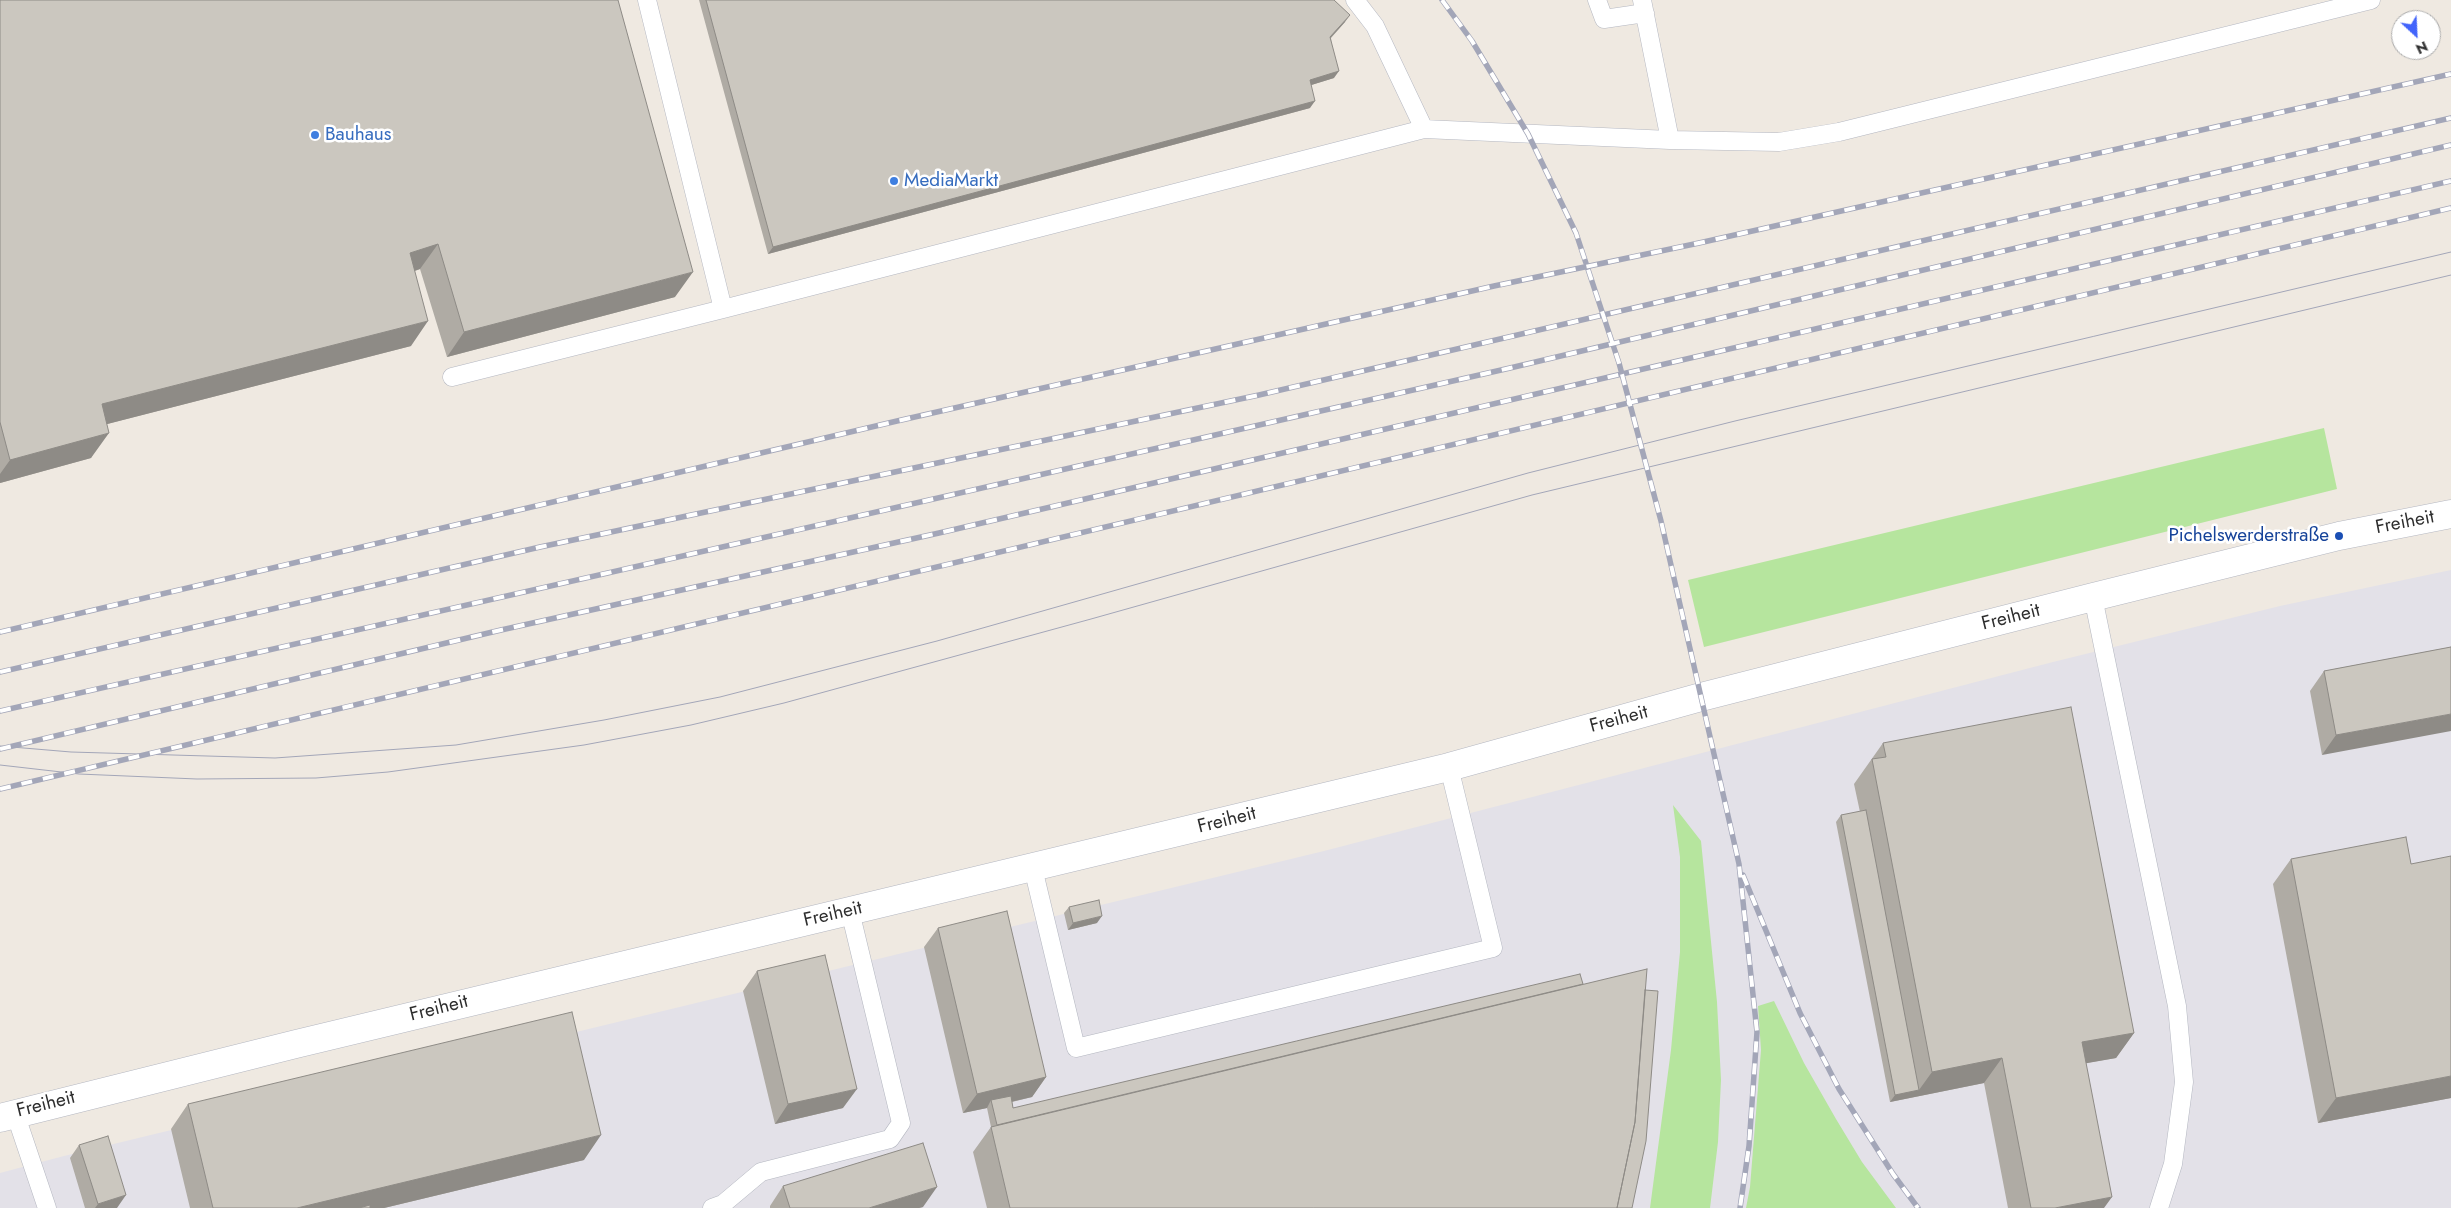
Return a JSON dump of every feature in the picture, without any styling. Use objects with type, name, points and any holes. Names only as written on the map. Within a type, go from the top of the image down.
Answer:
[{"type":"street","name":"Freiheit","points":[[7,1115],[850,910],[1033,868],[1450,767],[1701,697],[2093,597],[2338,536],[2451,514]]},
{"type":"lane","points":[[647,0],[723,309]]},
{"type":"lane","points":[[1355,0],[1375,26],[1424,129]]},
{"type":"lane","points":[[1597,0],[1604,19],[1643,6],[1670,140]]},
{"type":"lane","points":[[452,377],[1424,129],[1670,140],[1779,142],[1839,132],[2371,0]]},
{"type":"lane","points":[[2093,597],[2177,1006],[2184,1082],[2173,1164],[2159,1208]]},
{"type":"lane","points":[[1033,868],[1076,1048],[1493,948],[1450,767]]},
{"type":"lane","points":[[712,1208],[723,1204],[761,1172],[890,1139],[901,1123],[850,910]]},
{"type":"lane","points":[[7,1115],[47,1208]]},
{"type":"shaded area","points":[[2451,570],[2451,1208],[0,1208],[0,1173],[64,1156],[1324,851],[2053,662],[2280,606]]},
{"type":"green space","points":[[2324,428],[2337,489],[1704,647],[1688,580]]},
{"type":"green space","points":[[1673,805],[1701,841],[1717,1002],[1721,1080],[1718,1142],[1710,1208],[1650,1208],[1671,1050],[1680,952],[1680,857]]},
{"type":"green space","points":[[1774,1001],[1804,1063],[1836,1119],[1862,1162],[1896,1208],[1746,1208],[1750,1187],[1761,1050],[1758,1006]]},
{"type":"building","name":"Bauhaus","points":[[0,0],[618,0],[693,272],[464,332],[438,244],[410,253],[428,321],[102,404],[109,433],[10,460],[0,422]]},
{"type":"building","name":"MediaMarkt","points":[[706,0],[1334,0],[1350,15],[1330,37],[1339,71],[1310,80],[1315,101],[773,247]]},
{"type":"building","points":[[2451,647],[2451,714],[2336,735],[2324,671]]},
{"type":"building","points":[[2071,707],[2134,1033],[2082,1042],[2112,1197],[2055,1208],[2031,1208],[2002,1058],[1932,1072],[1872,759],[1886,757],[1883,743]]},
{"type":"building","points":[[1866,810],[1919,1090],[1895,1095],[1841,815]]},
{"type":"building","points":[[2406,837],[2411,864],[2451,856],[2451,1076],[2336,1098],[2291,859]]},
{"type":"building","points":[[1099,900],[1102,916],[1073,923],[1069,907]]},
{"type":"building","points":[[1007,911],[1046,1077],[977,1094],[938,928]]},
{"type":"building","points":[[825,955],[857,1089],[788,1104],[757,971]]},
{"type":"building","points":[[1647,969],[1635,1122],[1617,1208],[1010,1208],[991,1127]]},
{"type":"building","points":[[1580,974],[1583,984],[997,1125],[991,1100],[1011,1096],[1013,1108]]},
{"type":"building","points":[[1645,990],[1658,991],[1646,1141],[1632,1208],[1617,1208],[1635,1122]]},
{"type":"building","points":[[572,1012],[601,1135],[297,1208],[213,1208],[188,1104]]},
{"type":"building","points":[[108,1136],[126,1195],[98,1204],[79,1145]]},
{"type":"building","points":[[923,1143],[937,1187],[869,1208],[790,1208],[783,1186]]},
{"type":"building","points":[[370,1205],[370,1208],[359,1208]]},
{"type":"tram line","points":[[0,746],[71,752],[275,758],[456,745],[604,720],[720,697],[937,641],[1528,473],[1735,421],[2451,252]]},
{"type":"tram line","points":[[0,765],[79,774],[197,779],[316,778],[388,772],[584,745],[691,725],[784,703],[1532,495],[2451,275]]},
{"type":"railway","points":[[1442,0],[1472,41],[1528,134],[1576,233],[1619,363],[1661,521],[1739,864],[1757,1032],[1749,1146],[1740,1208]]},
{"type":"railway","points":[[0,632],[897,421],[1494,286],[1699,243],[2451,74]]},
{"type":"railway","points":[[0,672],[540,547],[1259,395],[2451,118]]},
{"type":"railway","points":[[0,711],[1510,368],[2451,145]]},
{"type":"railway","points":[[0,749],[501,630],[939,533],[2451,181]]},
{"type":"railway","points":[[0,789],[2451,208]]},
{"type":"railway","points":[[1743,875],[1800,1013],[1839,1089],[1893,1174],[1918,1208]]},
{"type":"place","name":"Bauhaus","points":[[315,135]]},
{"type":"place","name":"MediaMarkt","points":[[894,181]]},
{"type":"place","name":"Pichelswerderstraße","points":[[2339,536]]}]
